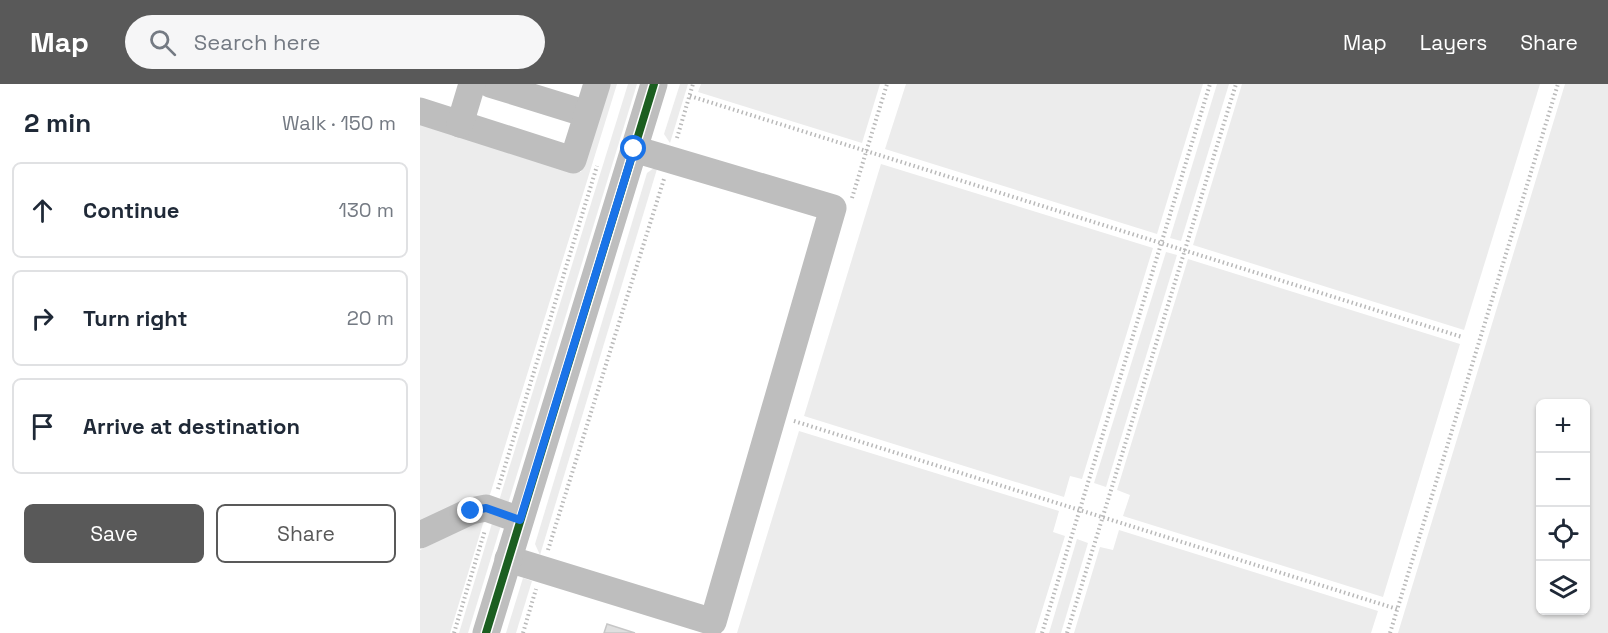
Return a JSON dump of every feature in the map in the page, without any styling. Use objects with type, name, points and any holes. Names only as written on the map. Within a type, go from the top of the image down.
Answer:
[{"type":"street","points":[[460,124],[472,84]]},
{"type":"street","points":[[490,84],[587,114]]},
{"type":"street","points":[[420,111],[573,160],[597,84]]},
{"type":"street","points":[[486,633],[654,84]]},
{"type":"street","points":[[508,559],[713,622],[833,208],[634,149]]},
{"type":"street","points":[[420,535],[471,511],[486,508],[520,520]]},
{"type":"path","points":[[523,633],[693,84]]},
{"type":"path","points":[[1042,633],[1210,84]]},
{"type":"path","points":[[1067,633],[1236,84]]},
{"type":"path","points":[[1390,633],[1558,84]]},
{"type":"path","points":[[690,96],[1462,337]]},
{"type":"path","points":[[454,633],[601,155]]},
{"type":"path","points":[[785,418],[1397,609]]},
{"type":"shaded area","points":[[609,84],[617,84],[488,501],[420,521],[420,122],[581,172]]},
{"type":"shaded area","points":[[628,84],[637,84],[507,507],[498,504]]},
{"type":"shaded area","points":[[680,84],[688,84],[670,143],[664,134]]},
{"type":"shaded area","points":[[701,84],[880,84],[862,143],[698,92]]},
{"type":"shaded area","points":[[906,84],[1203,84],[1157,234],[885,149]]},
{"type":"shaded area","points":[[1217,84],[1229,84],[1181,241],[1170,238]]},
{"type":"shaded area","points":[[1242,84],[1540,84],[1464,330],[1193,245]]},
{"type":"shaded area","points":[[1565,84],[1608,84],[1608,633],[1398,633]]},
{"type":"shaded area","points":[[881,164],[1153,248],[1082,479],[1070,476],[1064,497],[804,416]]},
{"type":"shaded area","points":[[654,168],[657,169],[540,555],[535,544],[647,173]]},
{"type":"shaded area","points":[[1166,252],[1177,255],[1106,487],[1094,483]]},
{"type":"shaded area","points":[[1188,259],[1460,344],[1383,597],[1123,516],[1130,495],[1117,490]]},
{"type":"shaded area","points":[[799,431],[1059,511],[1053,532],[1065,536],[1035,633],[737,633]]},
{"type":"shaded area","points":[[485,517],[450,633],[420,633],[420,550]]},
{"type":"shaded area","points":[[493,520],[502,522],[468,633],[459,633]]},
{"type":"shaded area","points":[[1119,530],[1378,611],[1371,633],[1074,633],[1100,547],[1113,550]]},
{"type":"shaded area","points":[[1077,539],[1088,543],[1061,633],[1049,633]]},
{"type":"shaded area","points":[[523,578],[532,581],[516,633],[506,633]]},
{"type":"building","points":[[607,624],[635,633],[604,633]]},
{"type":"cycle path","points":[[486,633],[654,84]]},
{"type":"route","points":[[471,511],[486,508],[520,520],[634,149]]}]
